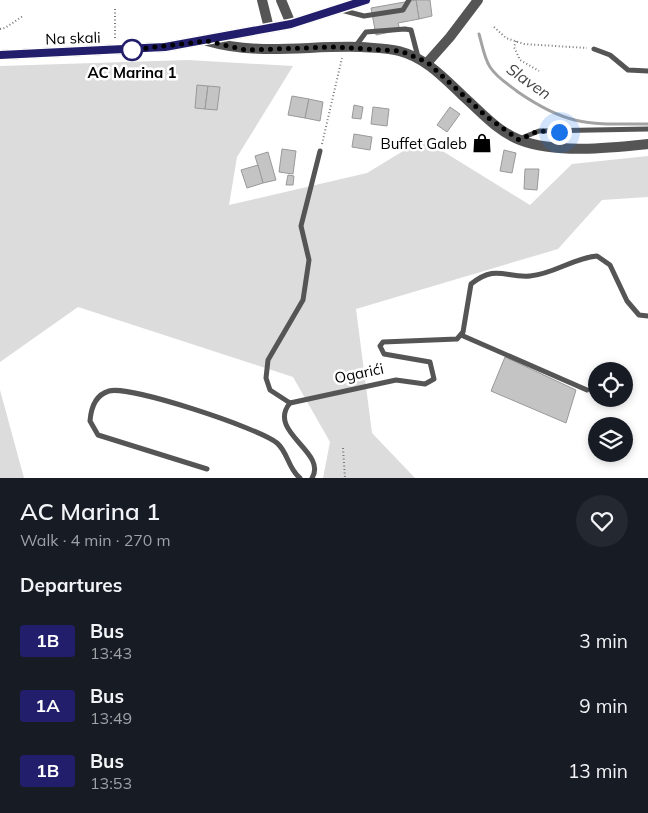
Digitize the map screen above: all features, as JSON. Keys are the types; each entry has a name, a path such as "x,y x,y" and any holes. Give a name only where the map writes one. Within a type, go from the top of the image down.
{"main road":[{"path":"207,41 291,24 339,5 366,0"},
{"name":"Na skali","path":"0,55 139,49 207,41"}],"street":[{"path":"262,0 269,28"},
{"path":"281,0 291,24"},
{"path":"422,60 450,37 478,0"},
{"path":"207,41 246,50 350,47 391,49 422,60 486,116 519,140 533,144 574,148 648,144"}],"lane":[{"path":"339,5 364,16 403,10 409,0"},
{"path":"350,47 366,32 412,30 422,60"},
{"path":"594,49 610,55 628,70 648,71"},
{"path":"519,140 538,131 648,129"},
{"path":"312,478 315,468 311,458 296,440 284,418 286,407 290,403 270,390 266,378 268,360 303,300 309,260 301,226 320,151"},
{"path":"587,390 461,335 471,284 481,276 506,272 529,276 552,271 582,257 597,256 610,265 627,302 639,315 648,316"},
{"name":"Ogarići","path":"290,403 396,380 425,384 434,379 430,362 384,354 380,346 383,342 456,339 461,335"},
{"path":"207,469 98,435 90,421 95,401 106,392 123,390 216,416 277,443 293,472 300,478"}],"path":[{"path":"115,9 115,39"},
{"path":"0,28 5,28 23,16"},
{"path":"494,27 506,38 524,44 594,49"},
{"path":"516,41 514,47 520,60 539,71"},
{"path":"320,151 350,47"},
{"path":"343,448 345,478"}],"shaded area":[{"path":"188,60 293,66 237,157 229,205 367,173 423,139 530,205 572,164 648,156 648,197 602,200 558,249 356,309 372,433 415,478 323,478 330,442 293,377 78,307 0,362 0,66"},
{"path":"0,390 24,478 0,478"}],"building":[{"path":"416,0 430,0 432,16 419,19"},
{"path":"416,0 419,19 398,23 400,30 376,35 371,8"},
{"path":"197,85 208,86 205,109 195,108"},
{"path":"208,86 220,87 217,110 205,109"},
{"path":"292,96 309,99 305,118 288,115"},
{"path":"309,99 323,102 320,121 305,118"},
{"path":"354,105 363,107 361,119 352,118"},
{"path":"373,107 389,109 387,126 371,124"},
{"path":"450,107 460,114 447,132 437,125"},
{"path":"354,134 372,137 370,150 352,147"},
{"path":"282,149 296,151 293,174 279,172"},
{"path":"504,150 516,153 512,173 500,171"},
{"path":"268,152 276,180 263,183 255,156"},
{"path":"258,165 263,183 247,188 241,170"},
{"path":"525,169 539,169 537,190 524,189"},
{"path":"288,175 294,176 293,185 286,185"},
{"path":"505,357 576,390 566,423 491,391"}],"waterway":[{"name":"Slaven","path":"479,34 486,59 499,78 518,92 552,112 566,118 594,123 648,124"}],"bus line":[{"name":"1B","path":"0,55 112,51 165,47 207,41 291,24 340,10 366,0"}],"place":[{"name":"AC Marina 1","path":"132,50"},
{"name":"Buffet Galeb","path":"482,143"}],"route":[{"path":"132,50 130,50 207,41 246,50 321,47 391,49 401,51 427,62 486,116 505,132 519,140 538,131 559,132"}]}
